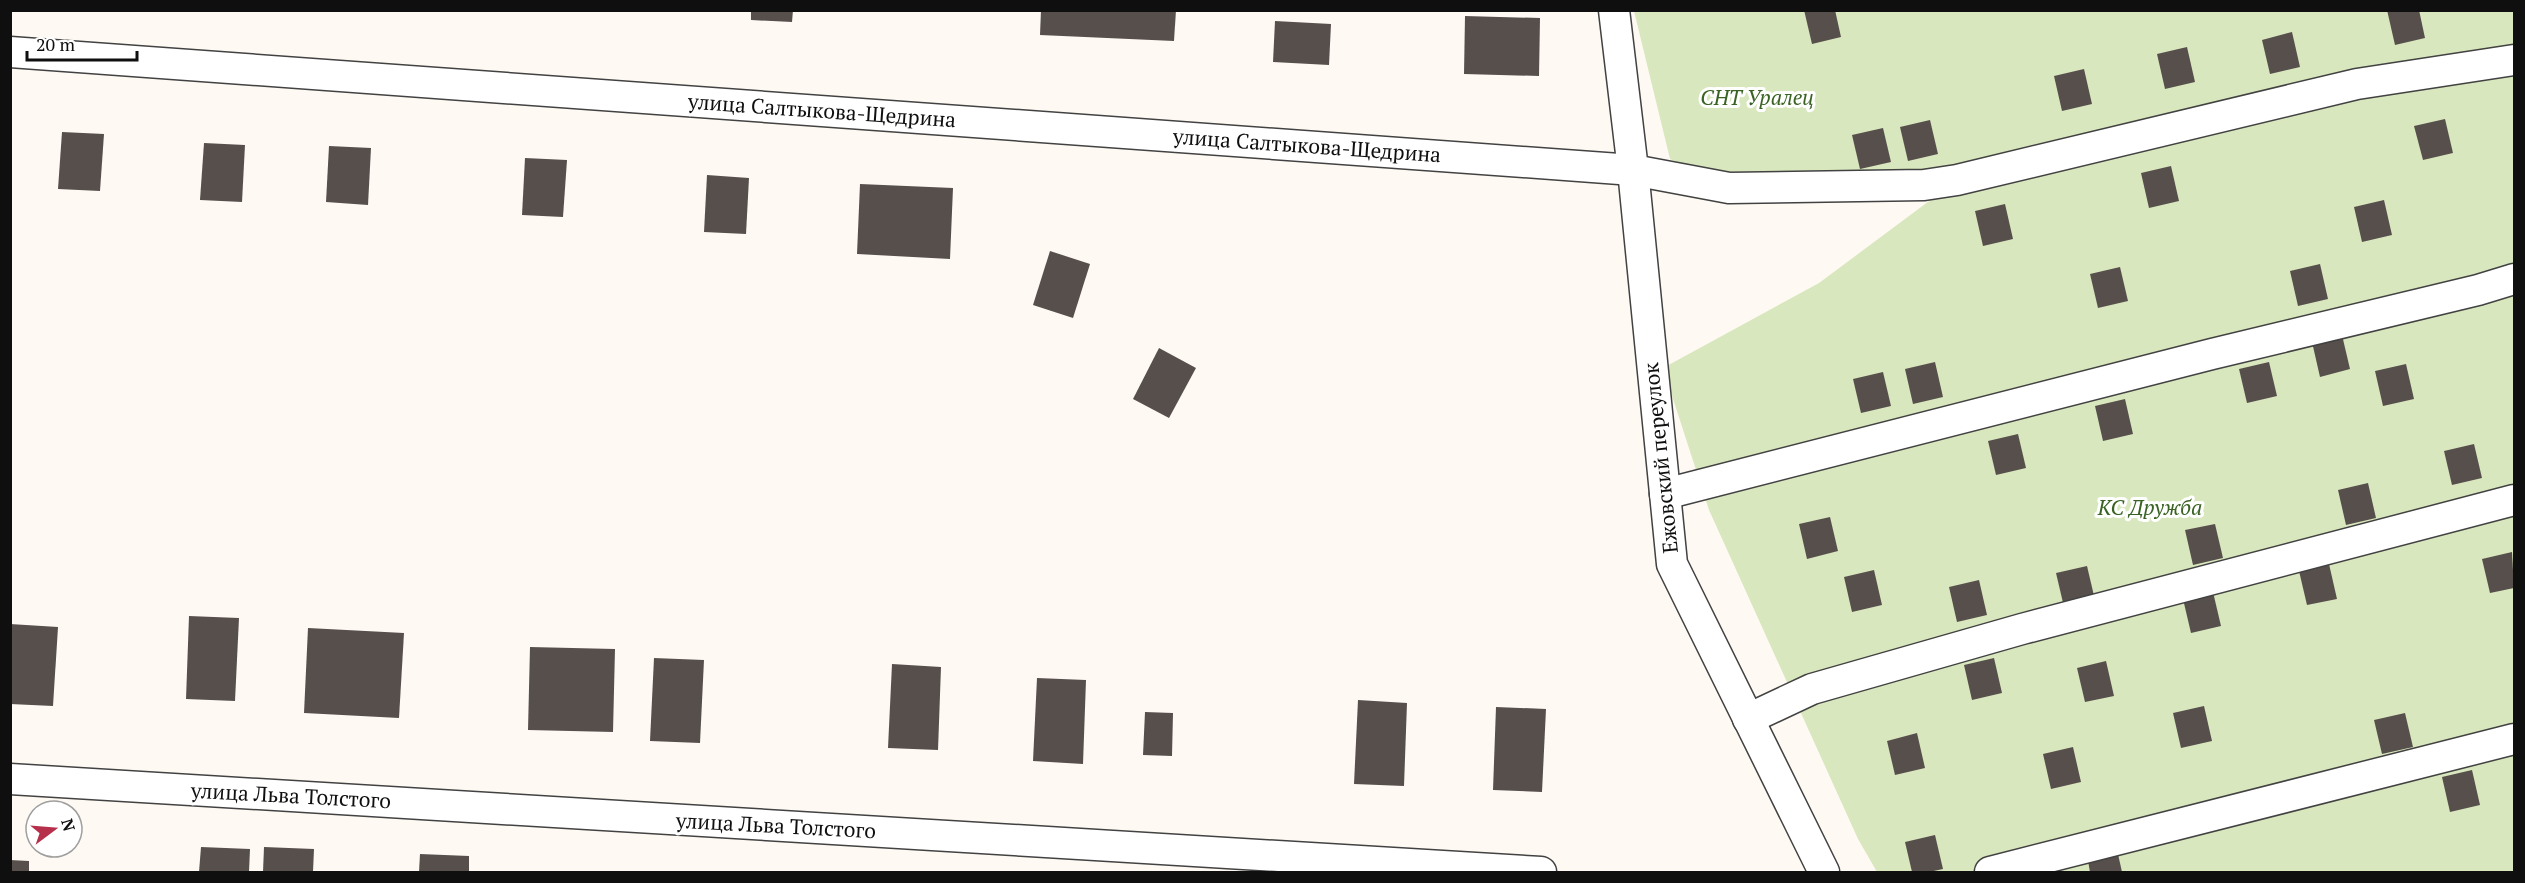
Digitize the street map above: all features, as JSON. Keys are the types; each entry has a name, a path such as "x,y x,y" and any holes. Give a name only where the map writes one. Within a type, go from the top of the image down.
{"street":[{"name":"Ежовский переулок","path":"1614,10 1633,170 1672,564 1824,873"},
{"name":"улица Салтыкова-Щедрина","path":"10,52 1633,170 1729,188 1924,185 1957,180 2357,84 2514,60"},
{"path":"1665,494 2189,360 2478,290 2514,279"},
{"path":"1748,719 1812,689 2022,629 2514,500"},
{"path":"1990,873 2514,739"},
{"name":"улица Льва Толстого","path":"10,779 1541,873"}],"green space":[{"name":"КС Дружба","path":"1634,11 2514,11 2514,872 1877,872 1858,839 1709,510 1663,368 1819,283 1956,181 1729,188 1670,159"}],"building":[{"path":"751,10 793,10 792,22 751,20"},
{"path":"1041,10 1176,10 1174,41 1040,35"},
{"path":"1804,10 1835,10 1841,37 1812,44"},
{"path":"2387,10 2419,10 2425,38 2395,45"},
{"path":"1465,16 1540,18 1539,76 1464,74"},
{"path":"1275,21 1331,24 1329,65 1273,62"},
{"path":"2292,32 2300,67 2270,74 2262,40"},
{"path":"2187,47 2195,82 2165,89 2157,54"},
{"path":"2084,69 2092,104 2062,111 2054,76"},
{"path":"2445,119 2453,153 2423,160 2414,126"},
{"path":"1930,120 1938,154 1908,161 1900,127"},
{"path":"1883,128 1891,162 1860,169 1852,135"},
{"path":"62,132 104,134 100,191 58,189"},
{"path":"204,143 245,145 242,202 200,200"},
{"path":"329,146 371,148 368,205 326,202"},
{"path":"525,158 567,160 563,217 522,215"},
{"path":"2171,166 2179,201 2149,208 2141,173"},
{"path":"707,175 749,178 746,234 704,232"},
{"path":"860,184 953,188 950,259 857,254"},
{"path":"2384,200 2392,235 2362,242 2354,207"},
{"path":"2005,204 2013,239 1983,246 1975,211"},
{"path":"1050,251 1090,264 1073,318 1033,305"},
{"path":"2320,264 2328,299 2298,306 2290,271"},
{"path":"2120,267 2128,301 2098,308 2090,274"},
{"path":"2342,335 2350,369 2320,377 2312,342"},
{"path":"1159,348 1196,368 1169,418 1133,399"},
{"path":"1935,362 1943,397 1913,404 1905,369"},
{"path":"2269,362 2277,396 2247,403 2239,369"},
{"path":"2406,364 2414,399 2383,406 2375,371"},
{"path":"1883,372 1891,406 1861,413 1853,379"},
{"path":"2125,399 2133,434 2103,441 2095,406"},
{"path":"2018,434 2026,468 1996,475 1988,441"},
{"path":"2474,444 2482,478 2452,485 2444,451"},
{"path":"2368,483 2376,518 2346,525 2338,490"},
{"path":"1830,517 1838,551 1807,559 1799,524"},
{"path":"2215,524 2223,558 2193,565 2185,530"},
{"path":"2512,552 2514,588 2490,593 2482,559"},
{"path":"2329,564 2337,599 2307,605 2299,571"},
{"path":"2087,566 2095,600 2064,607 2056,573"},
{"path":"1874,570 1882,605 1852,612 1844,577"},
{"path":"1979,580 1987,615 1957,622 1949,587"},
{"path":"2213,592 2221,626 2191,633 2183,599"},
{"path":"189,616 239,618 235,701 186,699"},
{"path":"10,624 58,627 53,706 10,704"},
{"path":"308,628 404,633 399,718 304,713"},
{"path":"530,647 615,649 613,732 528,730"},
{"path":"654,658 704,660 700,743 650,741"},
{"path":"1994,658 2002,693 1972,700 1964,665"},
{"path":"2106,661 2114,696 2085,702 2077,668"},
{"path":"892,664 941,667 938,750 888,748"},
{"path":"1037,678 1086,680 1083,764 1033,761"},
{"path":"1358,700 1407,703 1404,786 1354,784"},
{"path":"2204,706 2212,741 2181,748 2173,713"},
{"path":"1496,707 1546,709 1542,792 1493,790"},
{"path":"1145,712 1173,713 1172,756 1143,755"},
{"path":"2405,713 2413,747 2382,754 2374,720"},
{"path":"1917,733 1925,768 1895,775 1887,741"},
{"path":"2073,747 2081,782 2051,789 2043,754"},
{"path":"2472,770 2480,805 2450,812 2442,777"},
{"path":"1935,835 1943,869 1912,872 1905,842"},
{"path":"201,847 250,849 249,872 199,872"},
{"path":"264,847 314,849 313,872 263,872"},
{"path":"420,854 469,856 469,872 419,872"},
{"path":"2118,854 2122,872 2090,872 2088,861"},
{"path":"10,860 29,861 29,872 10,872"}],"park label":[{"name":"СНТ Уралец","path":"1757,98"}]}
